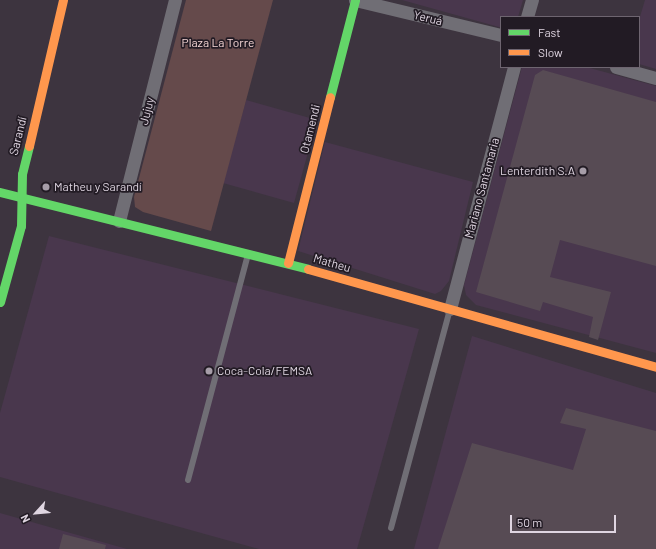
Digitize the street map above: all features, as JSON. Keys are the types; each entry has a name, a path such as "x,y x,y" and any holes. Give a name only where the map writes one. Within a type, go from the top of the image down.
{"street":[{"name":"Sarandí","path":"0,302 21,226 22,174 63,0"},
{"name":"Jujuy","path":"119,221 175,0"},
{"name":"Yeruá","path":"355,0 500,35"},
{"name":"Otamendi","path":"288,263 355,0"},
{"path":"527,16 532,0"},
{"name":"Mariano Santamaria","path":"450,309 514,68"},
{"path":"620,68 656,78"},
{"name":"Matheu","path":"0,192 288,263 656,367"}],"lane":[{"path":"188,480 248,253"},
{"path":"391,528 450,309"}],"shaded area":[{"path":"402,0 523,0 518,16 500,16 499,27"},
{"path":"645,0 656,0 656,69 640,64 640,17"},
{"name":"Lenterdith S.A","path":"522,68 590,68 656,86 656,353 476,305 466,295 464,285"},
{"path":"246,100 317,120 294,203 223,183"},
{"path":"325,142 473,182 449,281 441,291 435,294 298,251"},
{"name":"Coca-Cola/FEMSA","path":"49,236 419,329 357,549 259,549 0,477 0,413"},
{"path":"472,336 656,393 656,549 414,549"},
{"path":"0,513 127,549 0,549"}],"green space":[{"name":"Plaza La Torre","path":"186,0 273,0 211,231 143,212 135,207 134,197"}],"building":[{"name":"Lenterdith S.A","path":"543,70 656,102 656,266 560,240 550,277 611,292 598,340 589,337 593,317 543,302 540,311 476,292 535,75"},
{"path":"566,408 656,431 656,549 438,549 472,443 573,470 586,429 560,423"},
{"path":"63,534 106,545 105,549 59,549"}],"traffic: fast":[{"path":"330,97 355,0"},
{"path":"0,302 21,226 22,174 29,146"},
{"path":"0,192 308,269"}],"traffic: slow":[{"path":"29,146 63,0"},
{"path":"288,263 330,97"},
{"path":"308,269 656,367"}],"place":[{"name":"Lenterdith S.A","path":"583,171"},
{"name":"Matheu y Sarandí","path":"46,187"},
{"name":"Coca-Cola/FEMSA","path":"209,371"}]}
